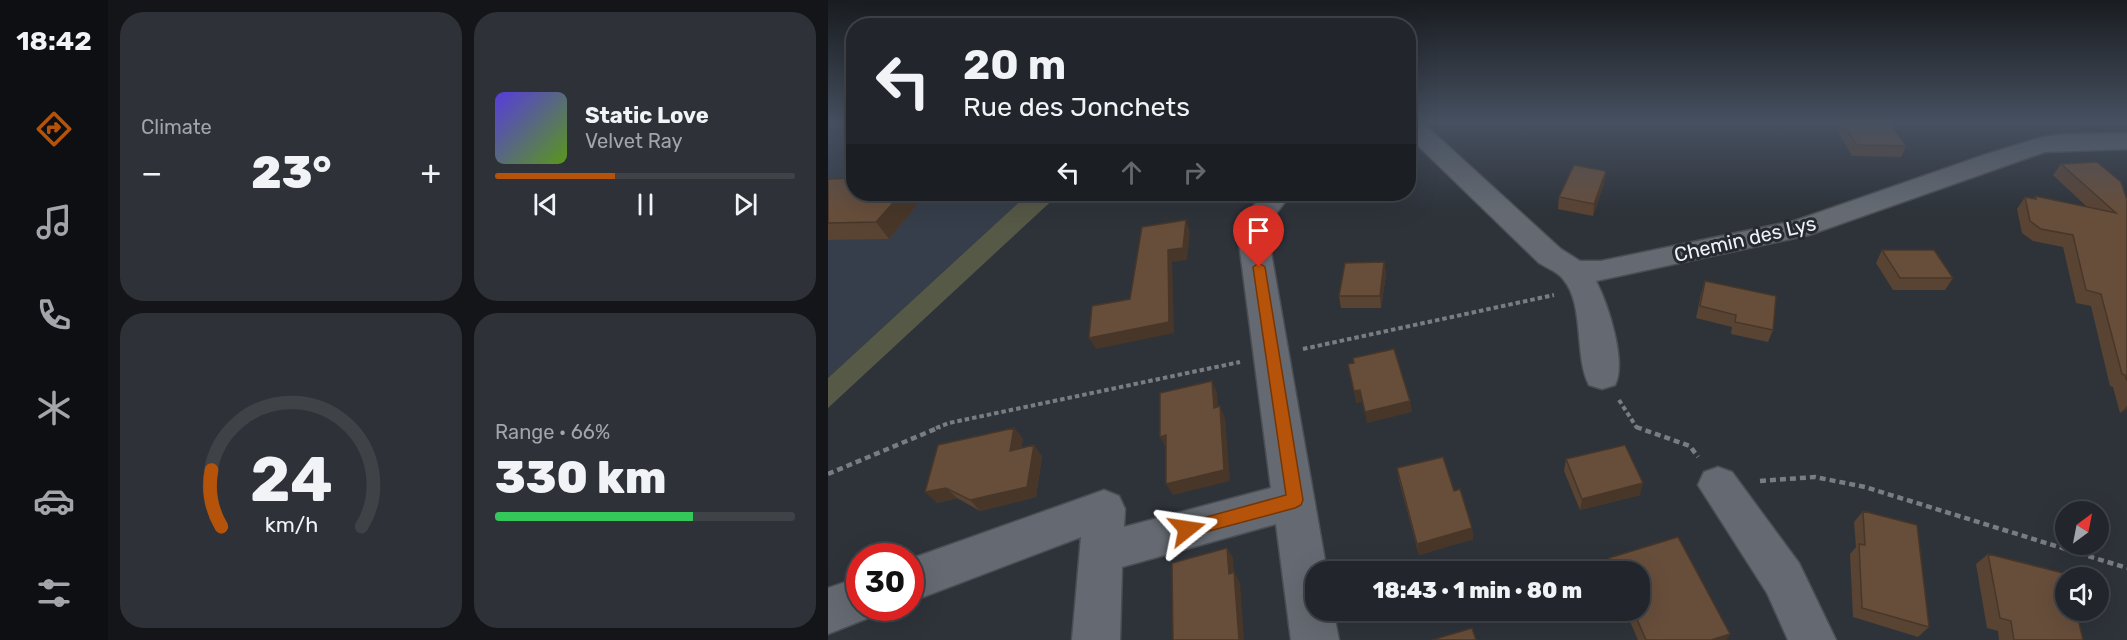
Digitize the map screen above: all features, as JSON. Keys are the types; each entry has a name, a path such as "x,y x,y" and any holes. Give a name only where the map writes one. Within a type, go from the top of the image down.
{"street":[{"path":"1440,152 1550,256 1580,279 1595,324 1602,375"},
{"name":"Chemin des Lys","path":"1580,279 1601,271 1799,229 2020,152"},
{"path":"1271,201 1261,214 1253,235 1315,640"},
{"path":"1718,485 1783,578 1812,640"},
{"path":"1101,553 1295,500"},
{"path":"924,575 1104,509 1096,640"},
{"path":"828,611 846,604"}],"path":[{"path":"828,474 949,423 1272,356 1580,279"},
{"path":"1602,375 1637,429 1690,446 1718,485 1815,477 1865,487 2127,568"}],"shaded area":[{"path":"828,152 846,152 846,201 1020,201 828,378"}],"green space":[{"path":"1020,201 1051,201 828,408 828,378"}],"building":[{"path":"2097,162 2121,182 2127,199 2127,381 2125,375 2122,374 2101,294 2086,290 2073,235 2041,229 2030,221 2025,197 2036,199 2035,196 2116,213 2061,164"},
{"path":"1574,165 1606,171 1594,204 1559,197"},
{"path":"846,178 846,201 895,201 876,222 828,223 828,179"},
{"path":"1186,220 1183,248 1168,250 1169,322 1089,338 1092,306 1130,299 1142,227"},
{"path":"1882,250 1934,250 1953,278 1900,278"},
{"path":"1384,262 1380,296 1339,296 1345,263"},
{"path":"1705,281 1776,296 1773,330 1735,322 1736,315 1700,306"},
{"path":"1394,349 1410,401 1365,412 1360,390 1354,391 1348,364 1354,363 1353,358"},
{"path":"1212,381 1214,408 1220,406 1224,470 1166,484 1166,435 1160,437 1160,393"},
{"path":"1014,428 1010,451 1034,445 1027,487 970,500 946,488 925,492 938,445"},
{"path":"1625,445 1643,483 1582,499 1566,459"},
{"path":"1443,457 1454,491 1460,489 1472,528 1417,544 1397,468"},
{"path":"1863,511 1917,525 1929,627 1862,608 1859,544 1865,545"},
{"path":"1678,537 1730,634 1711,640 1646,640 1638,621 1650,621 1650,561 1610,561 1609,558"},
{"path":"1227,548 1229,574 1234,572 1239,640 1173,640 1172,563"},
{"path":"1988,554 2055,571 2055,621 2079,621 2083,640 2014,640 2011,621 2000,618"},
{"path":"1472,628 1476,640 1432,640"}],"route":[{"path":"1187,529 1295,500 1259,267"}]}
